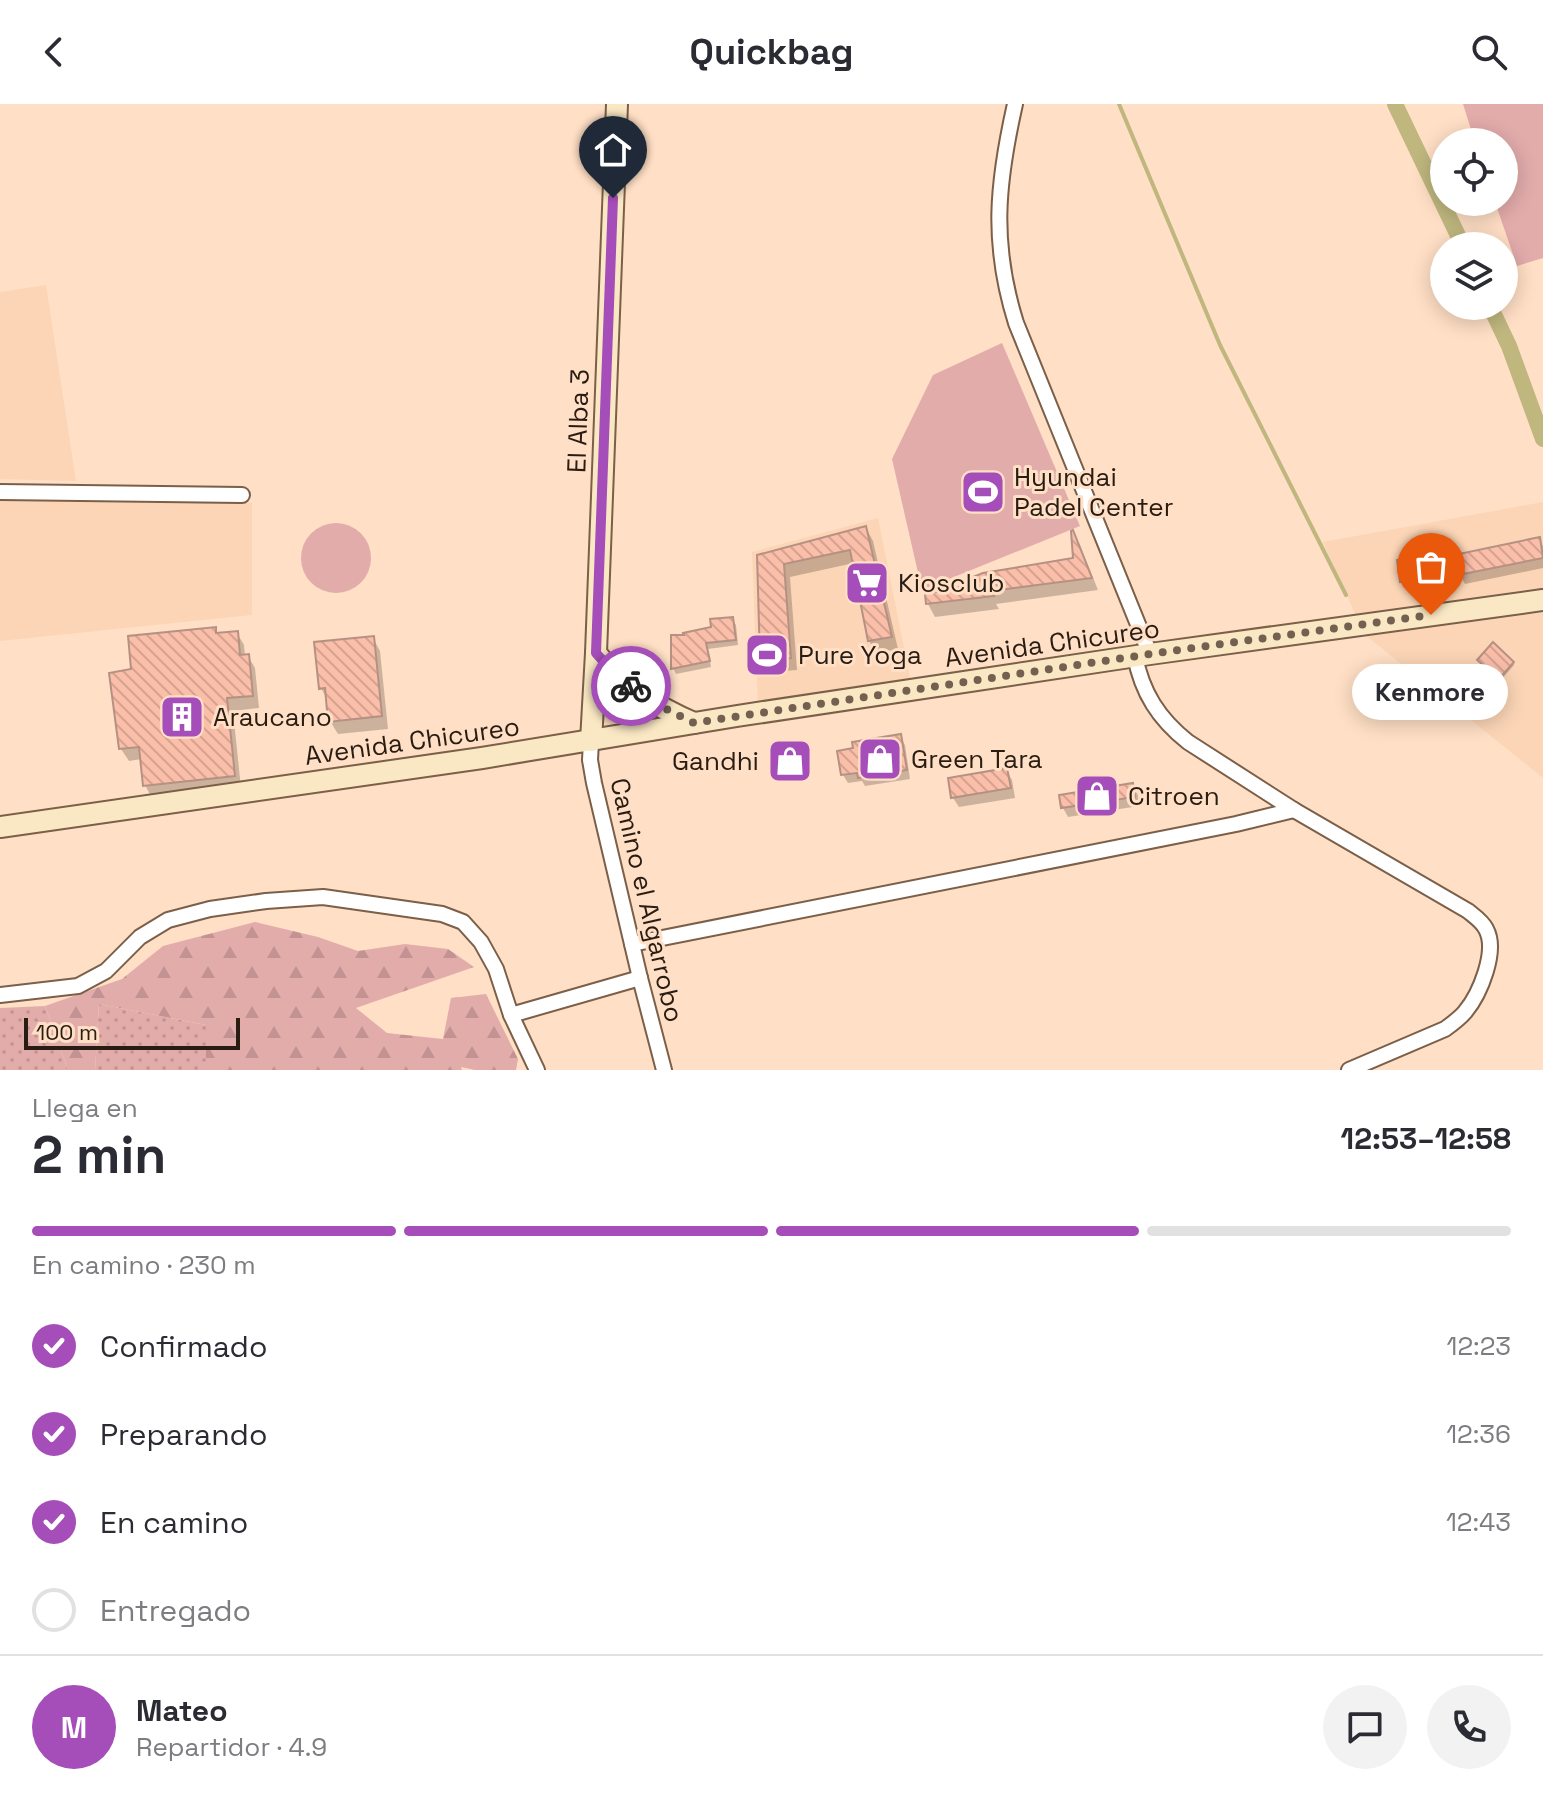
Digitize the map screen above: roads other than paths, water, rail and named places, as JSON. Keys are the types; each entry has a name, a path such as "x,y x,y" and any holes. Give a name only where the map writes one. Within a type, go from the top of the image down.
{"main road":[{"name":"El Alba 3","path":"591,741 617,104"},
{"name":"Avenida Chicureo","path":"0,827 591,741 1143,655 1543,600"},
{"path":"596,653 620,678 668,710 694,723"},
{"path":"594,687 620,678"}],"street":[{"path":"1015,104 998,205 1006,287 1021,335 1143,655 1142,683 1147,696 1163,720 1188,742 1294,810 1468,911 1483,924 1490,938 1483,978 1473,1001 1456,1021 1445,1029 1349,1070"},
{"path":"0,492 242,495"},
{"name":"Camino el Algarrobo","path":"591,741 594,783 664,1070"},
{"path":"632,944 1294,810"},
{"path":"0,995 78,986 106,971 140,937 168,920 210,909 323,897 442,914 463,922 481,942 496,969 511,1015 537,1070"},
{"path":"511,1015 640,978"}],"waterway":[{"path":"1119,104 1220,345 1346,595"},
{"path":"1395,104 1456,232"},
{"path":"1497,320 1543,439"}],"place":[{"name":"Hyundai Padel Center","path":"983,492"},
{"name":"Kiosclub","path":"867,583"},
{"name":"Kenmore","path":"1431,615"},
{"name":"Pure Yoga","path":"767,655"},
{"name":"Araucano","path":"182,717"},
{"name":"Green Tara","path":"880,759"},
{"name":"Gandhi","path":"790,761"},
{"name":"Citroen","path":"1097,796"}]}
